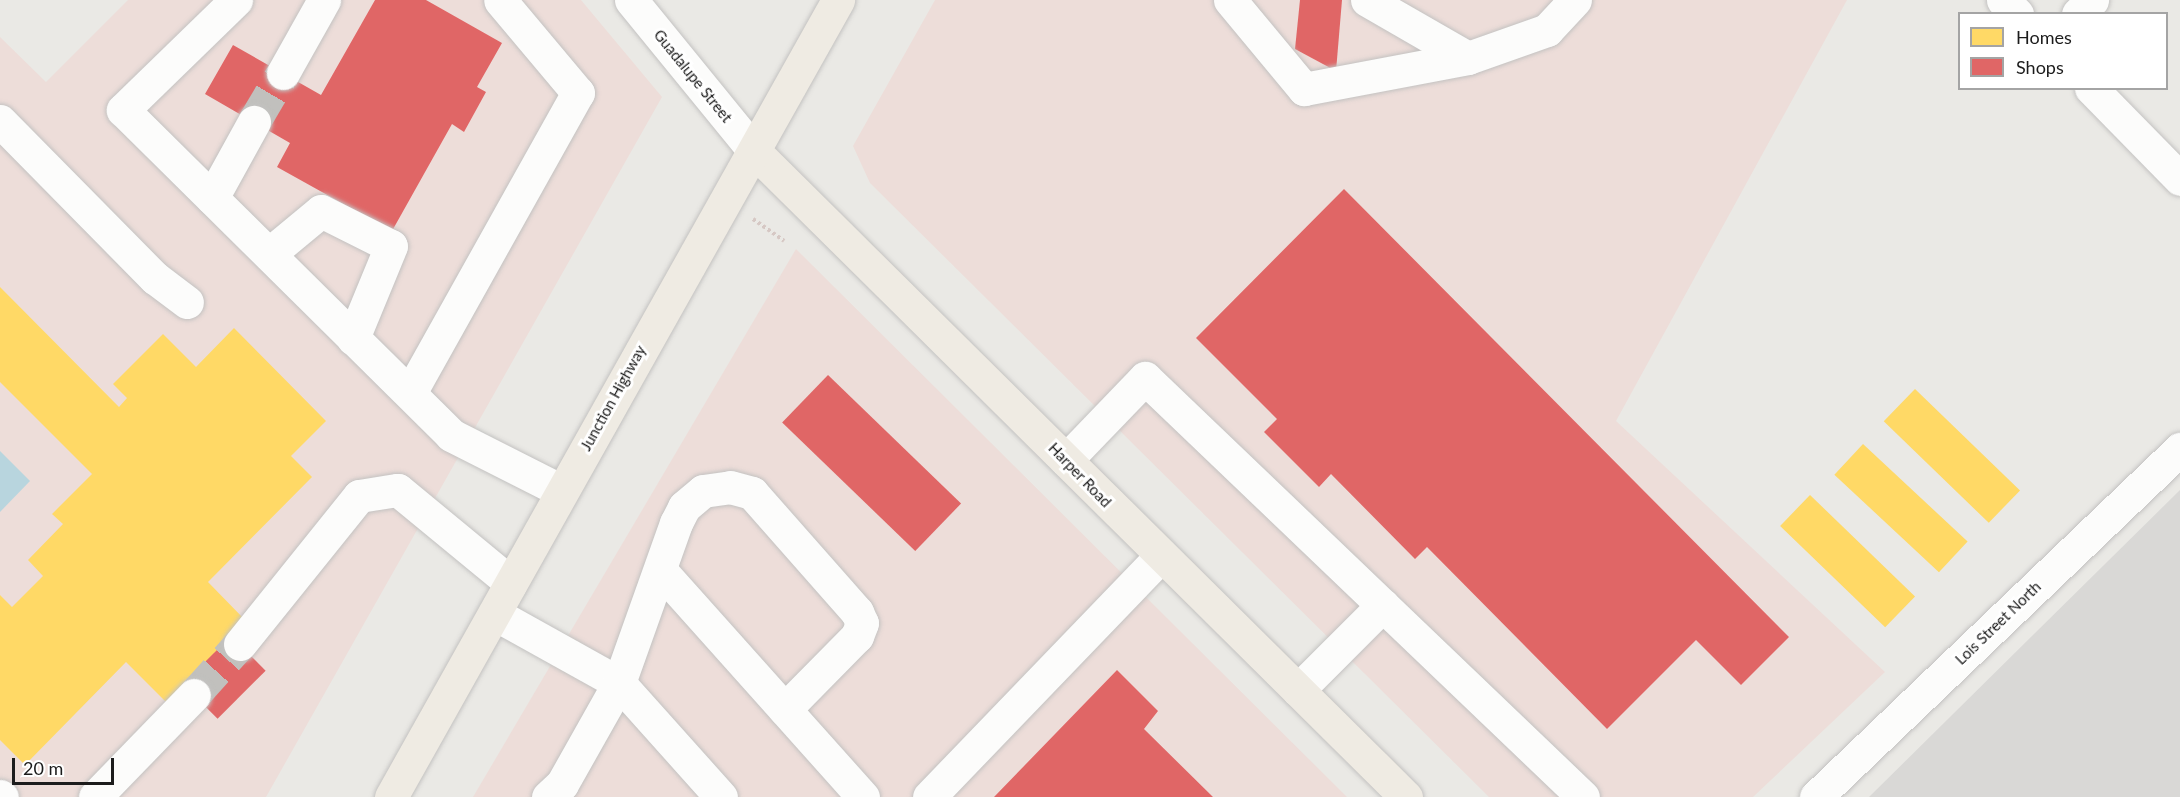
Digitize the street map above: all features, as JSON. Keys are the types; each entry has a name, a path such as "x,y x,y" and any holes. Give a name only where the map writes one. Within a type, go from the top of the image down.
{"main road":[{"name":"Junction Highway","path":"391,797 838,0"},
{"name":"Harper Road","path":"754,151 1066,460 1160,557 1298,690 1396,794"}],"street":[{"path":"236,0 123,110 451,435 562,491"},
{"path":"282,73 324,0"},
{"path":"410,393 578,93 501,0"},
{"name":"Guadalupe Street","path":"631,0 754,151"},
{"path":"1230,0 1304,89 1468,58 1547,30 1575,0"},
{"path":"1367,0 1468,58"},
{"path":"2003,0 2014,12"},
{"path":"2080,12 2092,0"},
{"path":"2093,90 2180,179"},
{"path":"0,121 155,278 187,302"},
{"path":"212,198 254,122"},
{"path":"269,254 321,211 390,246 353,338"},
{"path":"1066,460 1145,378 1583,797"},
{"name":"Lois Street North","path":"1816,797 2180,449"},
{"path":"548,797 561,784 620,683 684,507 703,491 730,487 752,493 857,612 862,623 857,636 785,710"},
{"path":"240,644 359,496 398,490 512,583"},
{"path":"929,797 1160,557"},
{"path":"661,572 863,797"},
{"path":"1298,690 1383,605"},
{"path":"495,614 620,683 721,797"},
{"path":"94,797 194,695"}],"shaded area":[{"path":"128,0 581,0 662,97 266,797 0,797 0,37 46,82"},
{"path":"935,0 1847,0 1616,421 1885,672 1753,797 1489,797 870,183 853,146"},
{"path":"796,249 1347,797 473,797"},
{"path":"2180,490 2180,797 1869,797"}],"water":[{"path":"0,451 30,481 0,512"}],"building: Homes":[{"path":"0,287 119,407 127,398 113,384 163,334 196,367 234,328 326,421 291,456 312,477 208,582 246,621 166,702 126,662 25,765 0,740 0,595 12,607 43,576 28,560 63,524 52,514 92,474 0,382"},
{"path":"1915,389 2020,490 1989,523 1884,421"},
{"path":"1863,444 1968,542 1939,572 1834,475"},
{"path":"1810,495 1915,596 1885,627 1780,526"}],"building: Shops":[{"path":"375,0 426,0 502,43 477,87 486,92 464,132 452,124 392,231 277,167 290,143 205,94 233,45 321,95"},
{"path":"1300,0 1342,0 1336,71 1295,49"},
{"path":"1344,189 1789,637 1741,685 1696,640 1607,729 1427,547 1415,559 1331,474 1319,487 1264,432 1277,419 1196,338"},
{"path":"828,375 961,504 915,551 782,422"},
{"path":"231,636 266,671 218,719 183,684"},
{"path":"1117,670 1158,711 1144,729 1213,797 994,797"}],"tunnel":[{"path":"254,122 283,73"},
{"path":"194,695 240,644"}]}
